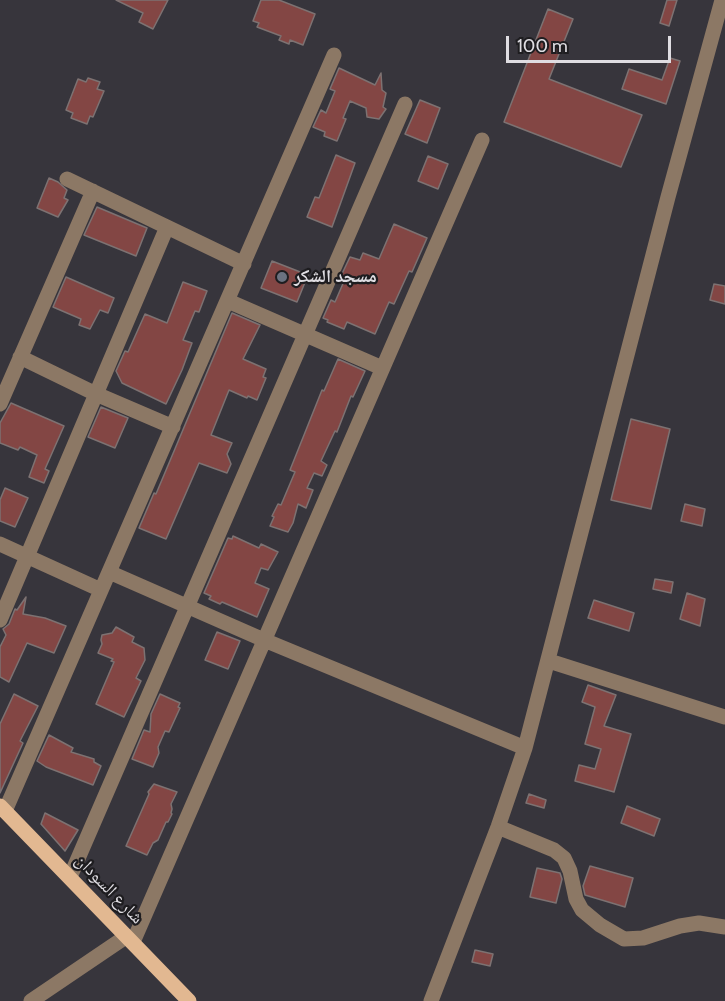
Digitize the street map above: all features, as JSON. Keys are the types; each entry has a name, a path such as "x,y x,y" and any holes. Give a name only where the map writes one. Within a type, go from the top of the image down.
{"main road":[{"name":"شارع السودان","path":"3,808 189,1001"}],"street":[{"path":"431,1001 498,827 525,748 668,197 719,35 722,0"},
{"path":"3,808 173,427 334,55"},
{"path":"70,877 405,104"},
{"path":"31,1001 130,939 264,640 482,140"},
{"path":"67,179 244,264"},
{"path":"0,404 93,191"},
{"path":"0,620 166,227"},
{"path":"228,301 382,368"},
{"path":"21,357 96,394 173,427"},
{"path":"0,544 101,590"},
{"path":"109,572 264,640 525,748"},
{"path":"549,661 725,717"},
{"path":"498,827 554,850 564,858 570,871 576,899 582,910 600,925 624,939 643,938 680,926 699,923 725,927"}],"building":[{"path":"116,0 168,0 153,29 139,22 143,13"},
{"path":"261,0 279,0 315,14 303,45 290,40 289,44 279,40 281,36 257,27 259,23 253,21"},
{"path":"667,0 677,0 669,26 660,23"},
{"path":"548,9 573,19 549,79 642,115 621,167 504,122"},
{"path":"670,58 680,61 666,104 622,89 629,69 662,80"},
{"path":"339,68 375,85 381,73 382,90 386,93 383,107 386,109 379,119 367,117 366,108 350,101 337,141 324,136 325,132 313,127 321,110 326,113 335,91 330,89"},
{"path":"88,78 100,82 97,89 104,91 93,117 90,116 87,124 71,118 73,113 66,110 78,79 86,82"},
{"path":"420,100 440,108 427,143 405,134"},
{"path":"336,155 355,163 332,227 307,217 315,197 319,198"},
{"path":"428,156 448,164 438,189 418,181"},
{"path":"49,178 67,190 64,198 68,200 58,217 37,208"},
{"path":"97,207 147,228 136,256 84,235"},
{"path":"394,224 427,238 412,272 409,271 394,304 389,302 375,334 347,322 344,329 327,322 328,320 323,318 331,300 335,302 345,279 340,278 350,257 360,260 363,253 379,259"},
{"path":"272,261 308,275 297,302 261,288"},
{"path":"66,277 114,298 108,313 100,310 90,329 79,325 81,319 53,307"},
{"path":"183,282 207,291 199,312 195,311 183,340 192,343 166,404 122,383 116,371 125,351 128,352 145,314 167,323"},
{"path":"714,284 725,286 725,304 710,300"},
{"path":"232,313 260,325 243,359 266,369 263,377 266,378 257,400 229,390 211,435 232,443 227,454 231,464 227,473 199,463 166,539 139,528 154,493 156,494"},
{"path":"338,359 365,371 321,461 327,465 322,476 314,473 307,488 313,490 306,508 298,504 288,532 270,526 274,517 272,516 278,504 281,505 295,472 290,470 322,390 324,391"},
{"path":"11,403 64,426 45,469 49,471 44,483 29,477 37,455 20,447 18,450 0,443 0,423"},
{"path":"101,407 128,418 115,448 88,437"},
{"path":"631,419 670,429 651,509 611,500"},
{"path":"5,488 28,498 15,527 0,521 0,500"},
{"path":"685,504 705,509 702,526 681,521"},
{"path":"233,536 259,548 261,544 278,552 268,570 261,568 255,583 269,589 257,617 222,602 220,604 209,599 211,596 204,593 228,538 232,539"},
{"path":"655,579 673,582 671,593 653,589"},
{"path":"687,593 705,599 700,626 680,619"},
{"path":"26,597 23,614 45,618 66,626 54,653 27,643 9,682 0,677 0,647 6,635 3,629 9,624 15,609 17,610"},
{"path":"594,600 634,613 629,631 588,618"},
{"path":"116,627 134,637 132,642 144,648 145,660 136,678 141,681 124,717 96,704 114,662 111,661 113,659 98,653 102,644 102,635 112,633"},
{"path":"217,632 240,641 228,669 205,660"},
{"path":"588,685 616,695 604,726 631,734 614,792 575,781 579,765 595,769 601,749 585,744 595,707 582,702"},
{"path":"14,694 38,706 20,741 23,743 0,793 0,724"},
{"path":"160,694 180,703 178,707 180,708 169,732 165,731 153,767 132,759 144,730 150,732 151,714"},
{"path":"49,735 73,748 71,752 94,759 94,762 101,766 93,785 46,767 37,761"},
{"path":"154,784 177,792 171,804 172,814 147,855 126,846 148,792"},
{"path":"529,794 546,800 544,808 526,803"},
{"path":"627,806 660,819 654,836 621,823"},
{"path":"45,813 78,830 65,851 41,824"},
{"path":"590,866 633,878 625,907 585,895 583,886"},
{"path":"537,868 560,873 562,879 556,903 530,897"},
{"path":"475,950 493,954 490,966 472,962"}],"place":[{"name":"مسجد الشكر","path":"282,277"}]}
